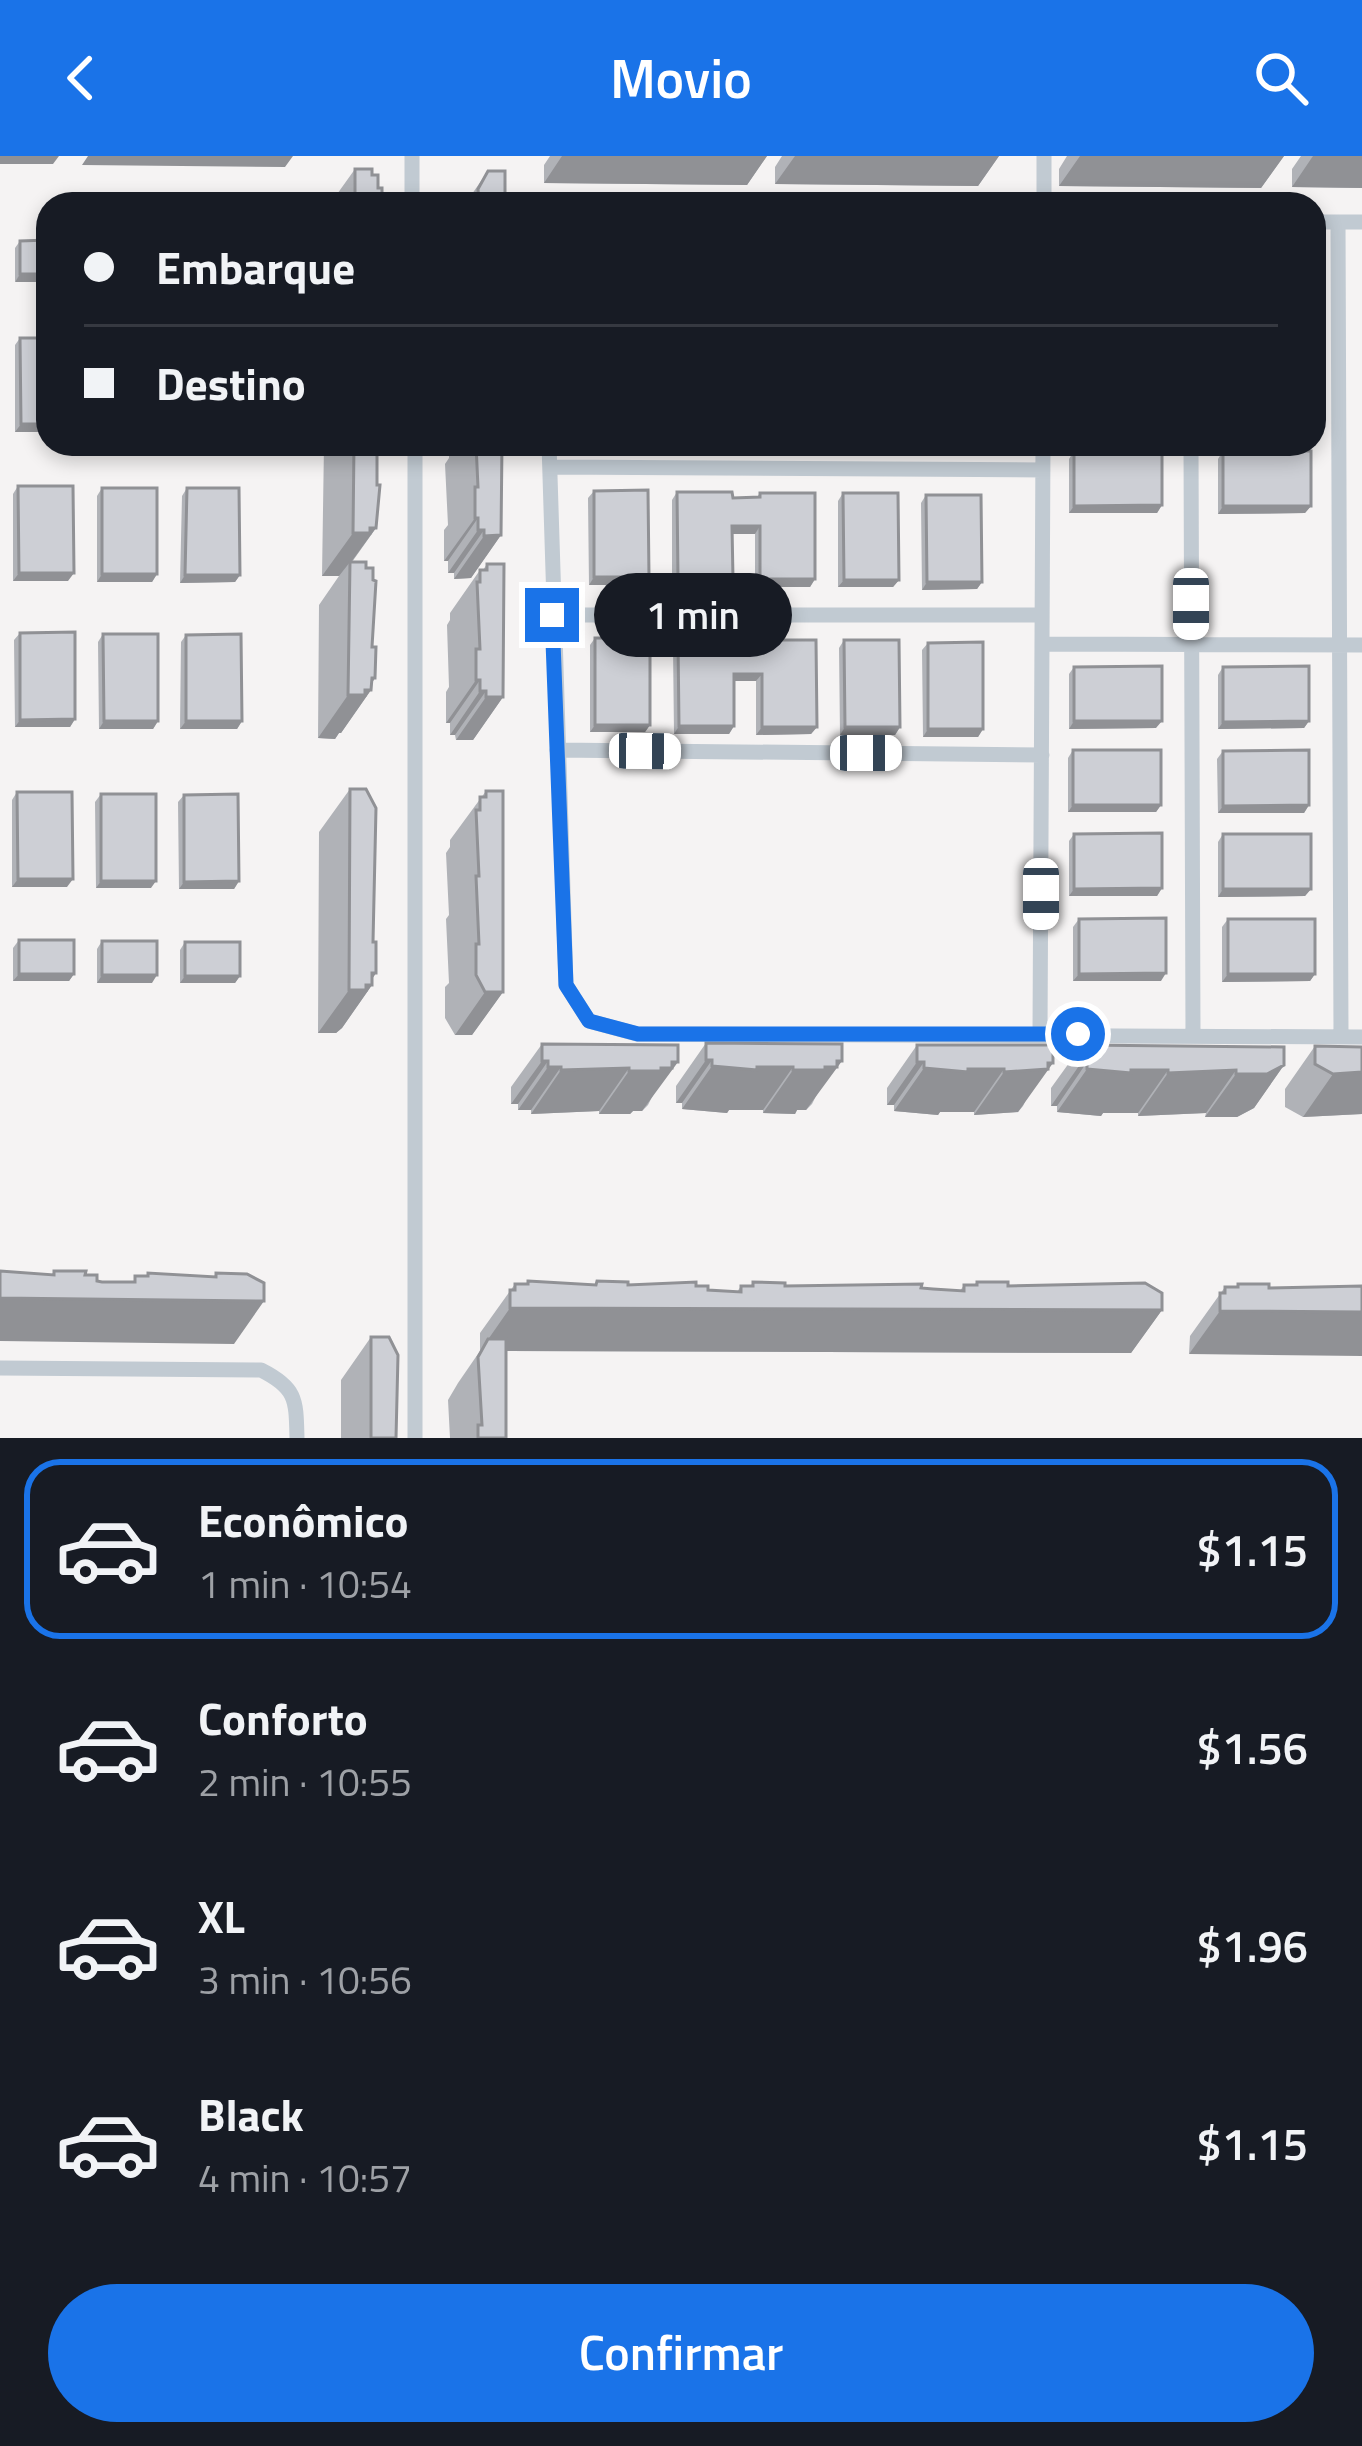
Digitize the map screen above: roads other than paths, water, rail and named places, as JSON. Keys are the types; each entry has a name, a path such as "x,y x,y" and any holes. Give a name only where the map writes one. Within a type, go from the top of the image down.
{"street":[{"path":"412,156 412,192"},
{"path":"1044,156 1044,192"},
{"path":"1326,222 1362,222"},
{"path":"1338,222 1341,1036"},
{"path":"415,456 415,1438"},
{"path":"550,456 566,985 589,1021 638,1034 1362,1037"},
{"path":"1040,1034 1043,456"},
{"path":"1191,456 1193,1035"},
{"path":"550,467 1043,470"},
{"path":"552,615 1042,616"},
{"path":"1042,644 1362,645"},
{"path":"557,750 1042,755"},
{"path":"0,1368 261,1370 286,1382 297,1404 298,1438"}]}
